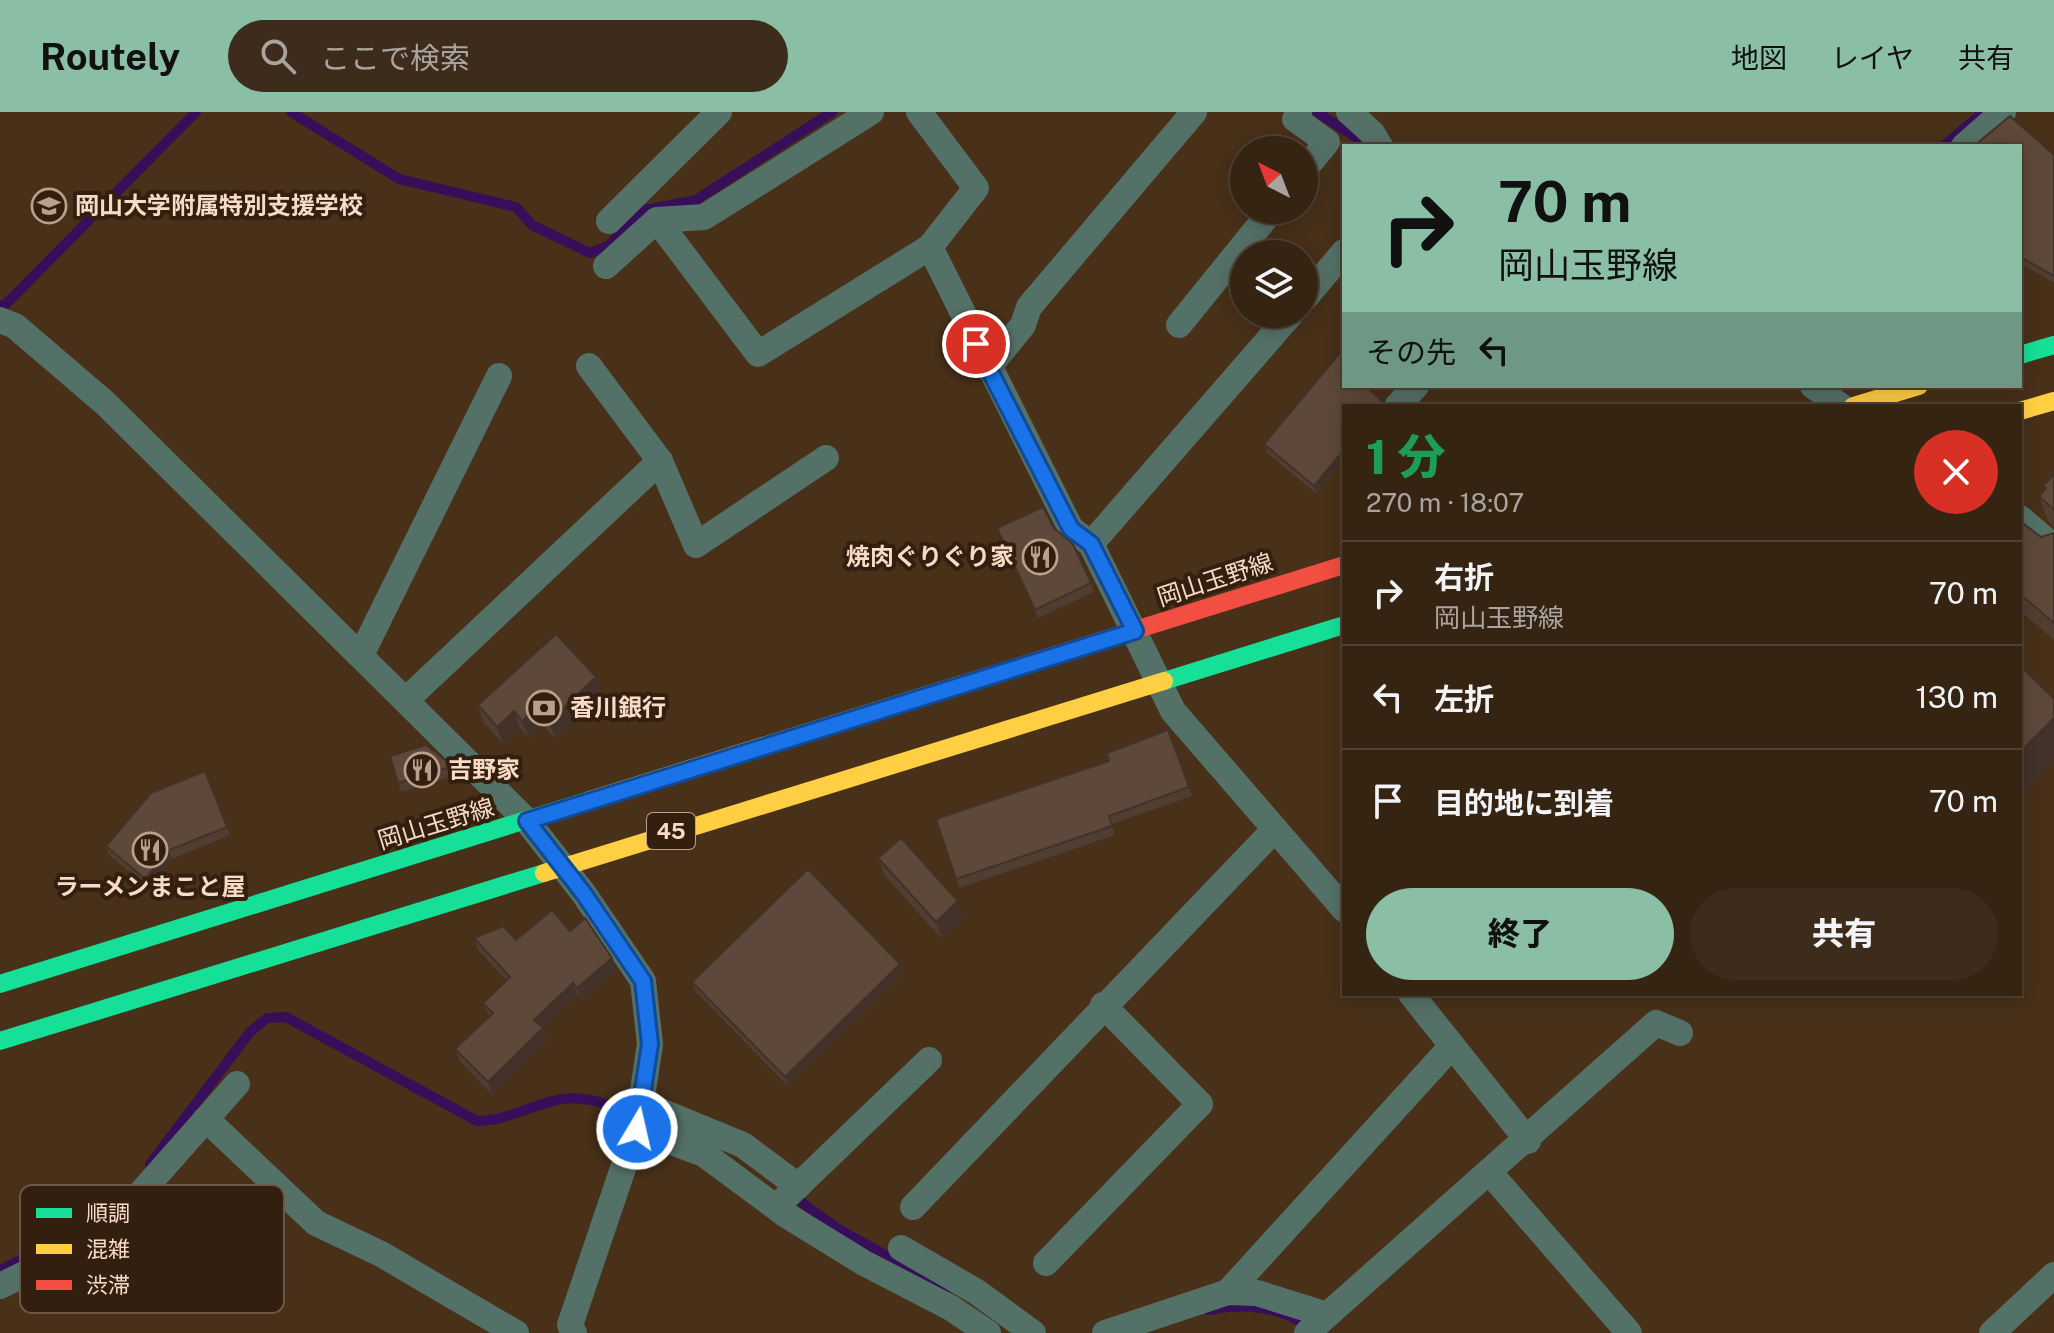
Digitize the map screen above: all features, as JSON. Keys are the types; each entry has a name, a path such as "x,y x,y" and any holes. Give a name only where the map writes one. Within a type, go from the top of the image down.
{"main road":[{"path":"2022,354 2054,345"},
{"path":"1860,404 1912,388"},
{"path":"2022,410 2054,401"},
{"name":"岡山玉野線","path":"0,984 1342,566"},
{"name":"45","path":"0,1041 1342,626"}],"street":[{"path":"609,221 719,112"},
{"path":"606,266 657,220 704,217 871,112"},
{"path":"657,220 758,354 930,247 976,188 919,112"},
{"path":"988,368 1023,325 1029,307 1194,112"},
{"path":"1299,112 1295,119 1327,142 1318,153"},
{"path":"1349,112 1372,133 1379,144"},
{"path":"1966,144 2003,112"},
{"path":"1179,325 1261,224"},
{"path":"930,247 1071,529 1091,544 1173,711 1342,907"},
{"path":"1318,283 1342,254"},
{"path":"0,320 15,326 105,403 527,821 562,865 643,981 650,1044 639,1117 570,1325 574,1333"},
{"path":"1091,544 1279,328"},
{"path":"589,366 660,461 696,545 826,458"},
{"path":"361,655 499,376"},
{"path":"1400,404 1414,388"},
{"path":"1816,388 1838,404"},
{"path":"406,700 660,461"},
{"path":"2022,520 2054,547"},
{"path":"913,1207 1103,1005 1275,829"},
{"path":"1413,996 1528,1141"},
{"path":"1046,1263 1200,1104 1103,1005"},
{"path":"1307,1333 1528,1141 1656,1023 1680,1033"},
{"path":"1228,1292 1451,1047"},
{"path":"788,1196 929,1060"},
{"path":"148,1185 237,1084"},
{"path":"639,1117 788,1196 864,1263 948,1291 1033,1333"},
{"path":"206,1119 276,1185"},
{"path":"1490,1173 1629,1333"},
{"path":"284,1193 316,1223 381,1254 516,1333"},
{"path":"901,1248 988,1333"},
{"path":"1992,1333 2054,1275"},
{"path":"0,1286 20,1276"},
{"path":"1105,1333 1178,1306 1228,1292 1257,1293 1327,1315"}],"building":[{"path":"2010,116 2054,155 2054,276 2022,258 2022,144 1976,144"},
{"path":"1342,350 1342,388 1367,388 1382,404 1342,404 1342,452 1314,486 1264,444"},
{"path":"2054,474 2054,510 2039,496"},
{"path":"1043,507 1054,528 1073,544 1091,583 1035,610 997,528"},
{"path":"2022,523 2041,537 2054,533 2054,623 2022,596"},
{"path":"556,634 596,677 549,721 536,708 522,721 514,711 497,727 478,705"},
{"path":"2022,667 2054,699 2054,718 2022,750"},
{"path":"1168,730 1189,787 1109,816 1112,826 956,879 936,819 1109,761 1107,753"},
{"name":"吉野家","path":"426,745 453,766 398,783 390,756"},
{"path":"205,771 227,827 169,850 145,879 106,846 151,793"},
{"path":"901,838 958,901 936,922 878,858"},
{"path":"808,869 900,964 785,1077 692,982"},
{"path":"552,910 570,931 585,918 612,958 577,988 573,983 534,1020 543,1028 488,1082 455,1049 493,1013 483,1003 510,977 474,938 503,926 516,940"}],"waterway":[{"path":"0,305 4,306 196,112"},
{"path":"291,112 399,179 516,207 532,225 590,253 608,246 645,210 696,200 832,112"},
{"path":"1317,112 1357,138"},
{"path":"1946,144 1983,112"},
{"path":"150,1164 250,1032 267,1018 286,1017 477,1121 498,1119 567,1098 598,1102 638,1116"},
{"path":"789,1193 837,1228 946,1289"},
{"path":"0,1270 20,1260"},
{"path":"1209,1310 1255,1307 1299,1321"}],"traffic: fast":[{"path":"2022,354 2054,345"},
{"path":"1164,681 1342,626"},
{"path":"0,984 590,800"},
{"path":"0,1041 544,873"}],"traffic: slow":[{"path":"1860,404 1912,388"},
{"path":"2022,410 2054,401"},
{"path":"544,873 1164,681"},
{"path":"590,800 962,684"}],"traffic: jam":[{"path":"962,684 1342,566"}],"place":[{"name":"岡山大学附属特別支援学校","path":"49,206"},
{"name":"焼肉ぐりぐり家","path":"1040,557"},
{"name":"香川銀行","path":"544,708"},
{"name":"吉野家","path":"422,770"},
{"name":"ラーメンまこと屋","path":"150,850"}],"route":[{"path":"637,1129 650,1044 643,981 584,894 527,821 1135,631 1091,544 1071,529 976,344"}]}
